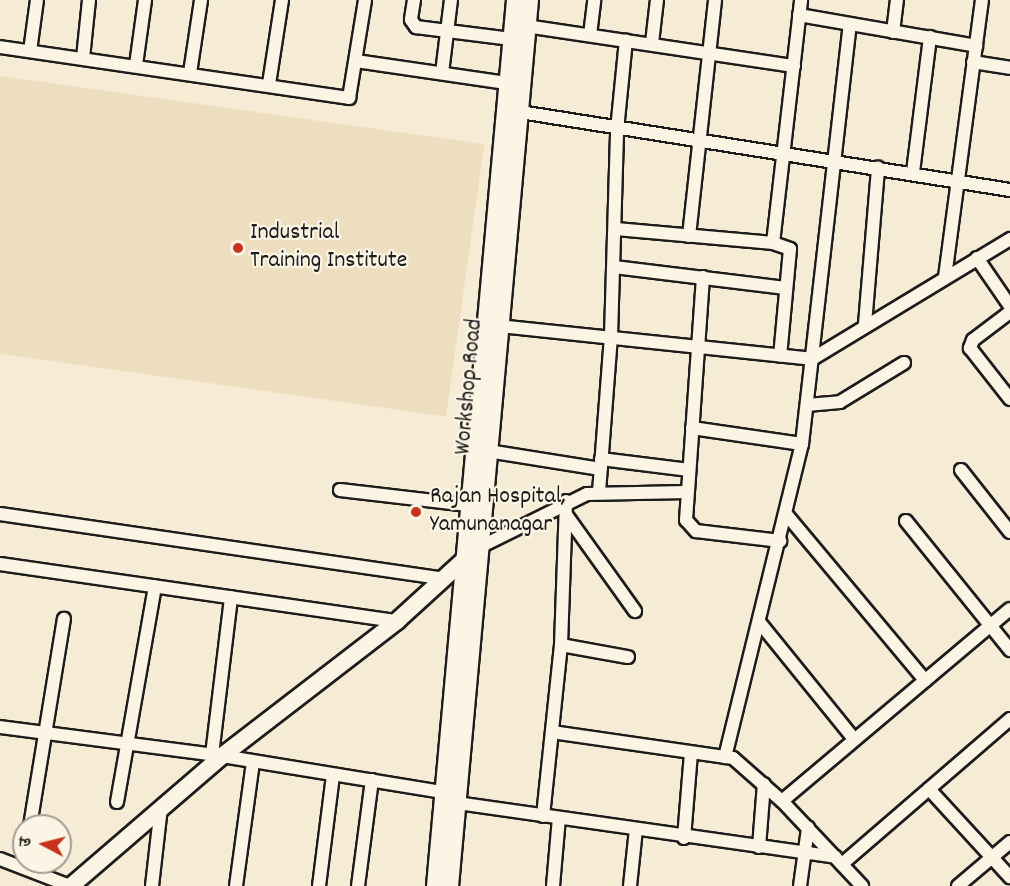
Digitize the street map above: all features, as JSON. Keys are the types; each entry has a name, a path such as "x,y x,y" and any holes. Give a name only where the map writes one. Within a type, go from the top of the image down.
{"main road":[{"name":"Workshop Road","path":"435,886 468,505 512,110 506,83 526,0"},
{"name":"Workshop Road","path":"450,886 499,326 517,30"},
{"path":"71,886 217,756 397,621 480,547"}],"street":[{"path":"30,51 37,0"},
{"path":"83,58 89,0"},
{"path":"136,65 145,0"},
{"path":"190,73 201,0"},
{"path":"269,84 282,0"},
{"path":"0,47 269,84 349,98 365,0"},
{"path":"414,0 412,24 448,31 517,30 590,35 794,66"},
{"path":"442,73 451,0"},
{"path":"590,35 594,0"},
{"path":"652,43 657,0"},
{"path":"689,236 715,0"},
{"path":"773,243 801,0"},
{"path":"893,32 897,0"},
{"path":"945,277 982,0"},
{"path":"799,15 976,46"},
{"path":"725,757 760,623 802,444 850,24"},
{"path":"913,172 930,37"},
{"path":"599,492 611,336 616,229 617,130 626,40"},
{"path":"356,61 506,83"},
{"path":"973,62 1010,68"},
{"path":"512,110 617,130 913,172 957,182 1010,190"},
{"path":"865,324 878,168"},
{"path":"616,229 773,243 790,249 780,356"},
{"path":"499,326 812,359 865,324 1010,239"},
{"path":"977,258 1010,306"},
{"path":"614,267 786,288"},
{"path":"704,277 686,520 691,528 780,541"},
{"path":"1010,312 973,340 970,348 1010,399"},
{"path":"807,405 840,402 904,363"},
{"path":"692,428 802,444"},
{"path":"488,451 601,464 689,470"},
{"path":"961,470 1010,532"},
{"path":"340,490 468,505"},
{"path":"480,547 566,501 599,492 687,492"},
{"path":"543,816 561,645 566,501"},
{"path":"0,514 443,579"},
{"path":"786,514 925,680"},
{"path":"567,516 635,611"},
{"path":"906,521 1010,650"},
{"path":"0,564 397,621"},
{"path":"117,802 154,586"},
{"path":"217,756 231,597"},
{"path":"782,801 1010,609"},
{"path":"32,814 48,734 64,619"},
{"path":"760,623 854,740"},
{"path":"561,645 628,657"},
{"path":"839,860 929,789 1010,719"},
{"path":"0,728 217,756 443,792"},
{"path":"552,732 725,757 744,764 862,886"},
{"path":"684,838 691,753"},
{"path":"236,886 253,762"},
{"path":"319,886 333,775"},
{"path":"358,886 372,780"},
{"path":"759,847 764,784"},
{"path":"929,789 1010,877"},
{"path":"457,803 684,838 805,852 839,860"},
{"path":"152,886 161,807"},
{"path":"553,886 559,818"},
{"path":"800,886 808,828"},
{"path":"630,886 636,829"},
{"path":"958,886 1010,842"},
{"path":"45,874 71,886"}],"shaded area":[{"name":"Industrial Training Institute","path":"0,76 484,144 446,416 0,354"}],"place":[{"name":"Industrial Training Institute","path":"238,248"},
{"name":"Rajan Hospital, Yamunanagar","path":"416,512"}]}
